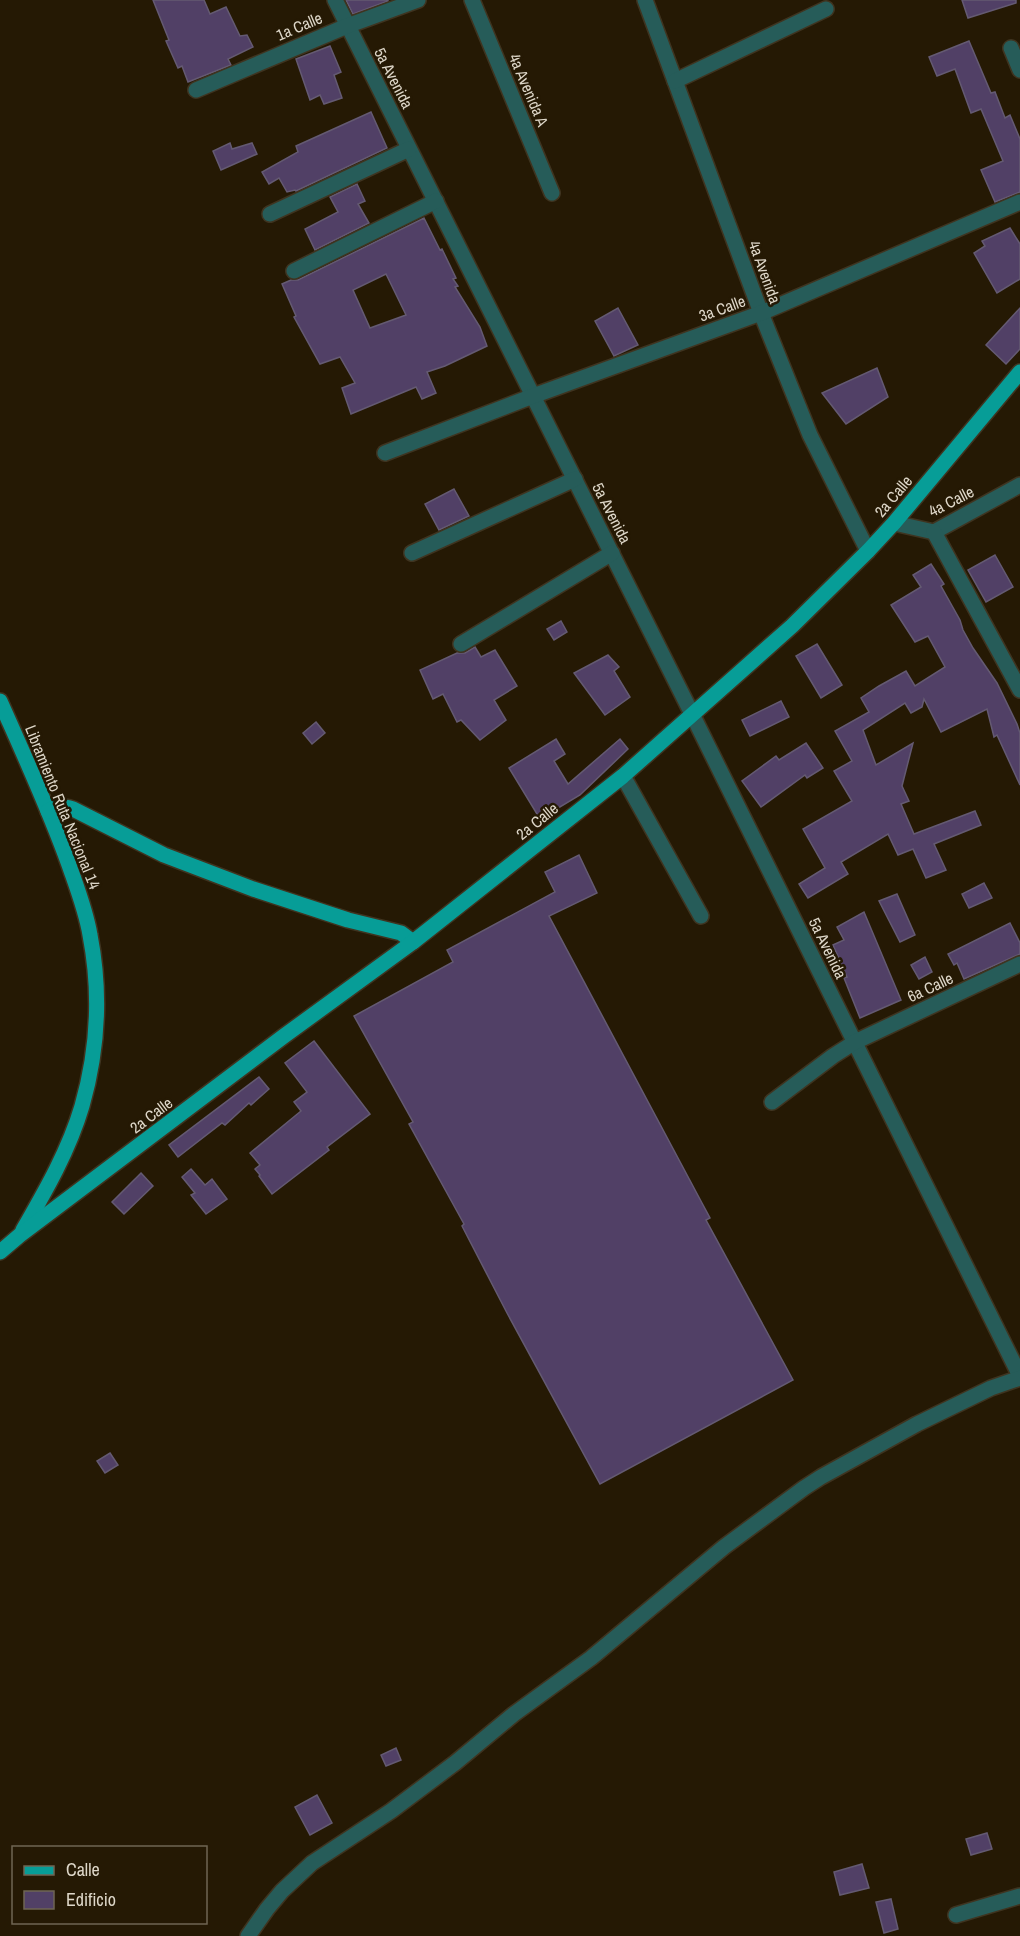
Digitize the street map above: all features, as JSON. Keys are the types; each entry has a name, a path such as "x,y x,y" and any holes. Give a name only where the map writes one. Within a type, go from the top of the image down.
{"main road":[{"name":"2a Calle","path":"0,1252 412,942 622,776 792,626 868,551 1020,372"},
{"name":"Libramiento Ruta Nacional 14","path":"0,701 75,880 90,934 97,990 97,1016 90,1076 81,1108 55,1172 20,1235"},
{"path":"48,811 62,806 73,809 164,855 253,889 348,920 401,933 412,942"}],"street":[{"name":"5a Avenida","path":"335,0 1020,1377"},
{"name":"1a Calle","path":"196,90 347,26 418,0"},
{"name":"4a Avenida A","path":"472,0 552,194"},
{"name":"4a Avenida","path":"645,0 761,313 810,435 868,551"},
{"path":"675,81 826,9"},
{"path":"1011,48 1020,70"},
{"path":"270,214 409,148"},
{"path":"294,271 436,201"},
{"name":"3a Calle","path":"385,453 761,313 1020,202"},
{"path":"412,553 575,479"},
{"name":"4a Calle","path":"894,523 934,532 1020,485"},
{"path":"934,532 1020,690"},
{"path":"461,644 612,553"},
{"path":"622,776 701,916"},
{"name":"6a Calle","path":"772,1102 855,1042 1020,964"},
{"path":"248,1936 282,1891 312,1863 391,1811 514,1714 591,1658 724,1547 796,1494 821,1477 916,1424 991,1388 1020,1377"},
{"path":"956,1915 1020,1896"}],"building":[{"path":"153,0 204,0 210,14 226,7 240,36 247,35 253,47 228,59 231,65 188,82 182,66 178,68 166,41 169,40"},
{"path":"346,0 388,0 388,1 353,14"},
{"path":"962,0 1016,0 1016,3 968,18"},
{"path":"969,41 991,93 995,92 1005,118 1010,115 1020,139 1020,192 995,202 981,170 1003,161 981,109 971,113 955,69 937,76 929,57"},
{"path":"330,46 341,72 334,75 342,98 324,104 320,95 310,100 296,59"},
{"path":"371,112 387,148 296,191 287,192 279,178 269,184 262,172 298,152 296,146"},
{"path":"230,143 232,149 252,143 257,154 221,170 213,151"},
{"path":"357,184 365,201 358,204 369,223 315,250 305,229 338,212 330,197"},
{"path":"424,218 456,278 453,279 458,286 455,287 480,327 487,346 427,372 436,393 422,399 416,387 351,414 342,388 355,383 340,357 320,364 294,317 296,316 282,284 298,280","holes":["386,274 406,315 370,328 353,290"]},
{"path":"1010,228 1020,244 1020,279 997,293 974,253 985,246 982,241"},
{"path":"618,308 638,345 614,356 595,321"},
{"path":"1020,308 1020,349 1006,364 986,345"},
{"path":"877,368 888,397 846,424 822,393"},
{"path":"454,489 469,516 439,530 425,504"},
{"path":"995,555 1013,587 986,602 968,570"},
{"path":"931,564 944,584 941,586 963,630 997,683 1017,724 1020,733 1020,785 997,735 994,737 987,709 941,732 924,699 922,707 911,713 905,703 863,730 876,765 913,743 902,786 909,801 901,804 914,834 975,811 981,825 934,844 946,870 926,878 913,849 898,855 888,834 841,862 848,874 808,898 799,884 825,868 803,829 852,801 834,771 852,761 835,731 869,712 861,698 879,686 906,671 915,686 945,667 928,636 915,642 891,605 921,587 913,575"},
{"path":"561,621 567,632 554,640 547,629"},
{"path":"817,644 842,685 821,698 796,656"},
{"path":"475,647 481,657 495,650 517,686 494,700 506,720 480,740 461,720 457,722 443,694 433,699 420,670"},
{"path":"608,655 619,667 614,671 630,697 605,715 574,673"},
{"path":"781,701 789,717 750,736 742,720"},
{"path":"316,722 325,733 312,744 303,733"},
{"path":"556,739 565,754 554,761 568,784 620,739 628,749 580,795 540,819 509,768"},
{"path":"806,743 823,768 807,778 805,775 761,807 742,781 776,756 779,760"},
{"path":"579,855 597,893 549,916 710,1218 706,1220 793,1380 600,1484 507,1313 462,1226 464,1224 409,1124 413,1122 354,1016 453,962 447,950 555,892 545,872"},
{"path":"984,883 992,898 969,908 962,894"},
{"path":"897,894 915,935 900,942 879,901"},
{"path":"864,912 901,1000 860,1018 844,978 847,977 833,945 844,940 837,927"},
{"path":"1010,923 1020,943 1020,954 964,979 957,963 954,965 948,954"},
{"path":"925,957 932,972 919,979 911,965"},
{"path":"314,1041 370,1114 327,1147 329,1150 272,1194 255,1169 260,1165 250,1153 301,1111 294,1102 307,1092 285,1063"},
{"path":"259,1077 269,1089 251,1105 249,1103 225,1125 222,1123 178,1157 169,1145"},
{"path":"191,1169 205,1185 212,1179 227,1199 206,1214 191,1195 195,1193 182,1177"},
{"path":"141,1173 153,1186 124,1214 112,1202"},
{"path":"110,1453 118,1465 105,1473 97,1461"},
{"path":"396,1748 401,1760 386,1766 381,1755"},
{"path":"317,1795 332,1823 310,1835 295,1807"},
{"path":"987,1833 992,1849 971,1855 966,1839"},
{"path":"862,1864 869,1888 840,1895 834,1872"},
{"path":"891,1899 898,1929 884,1933 876,1902"}]}
